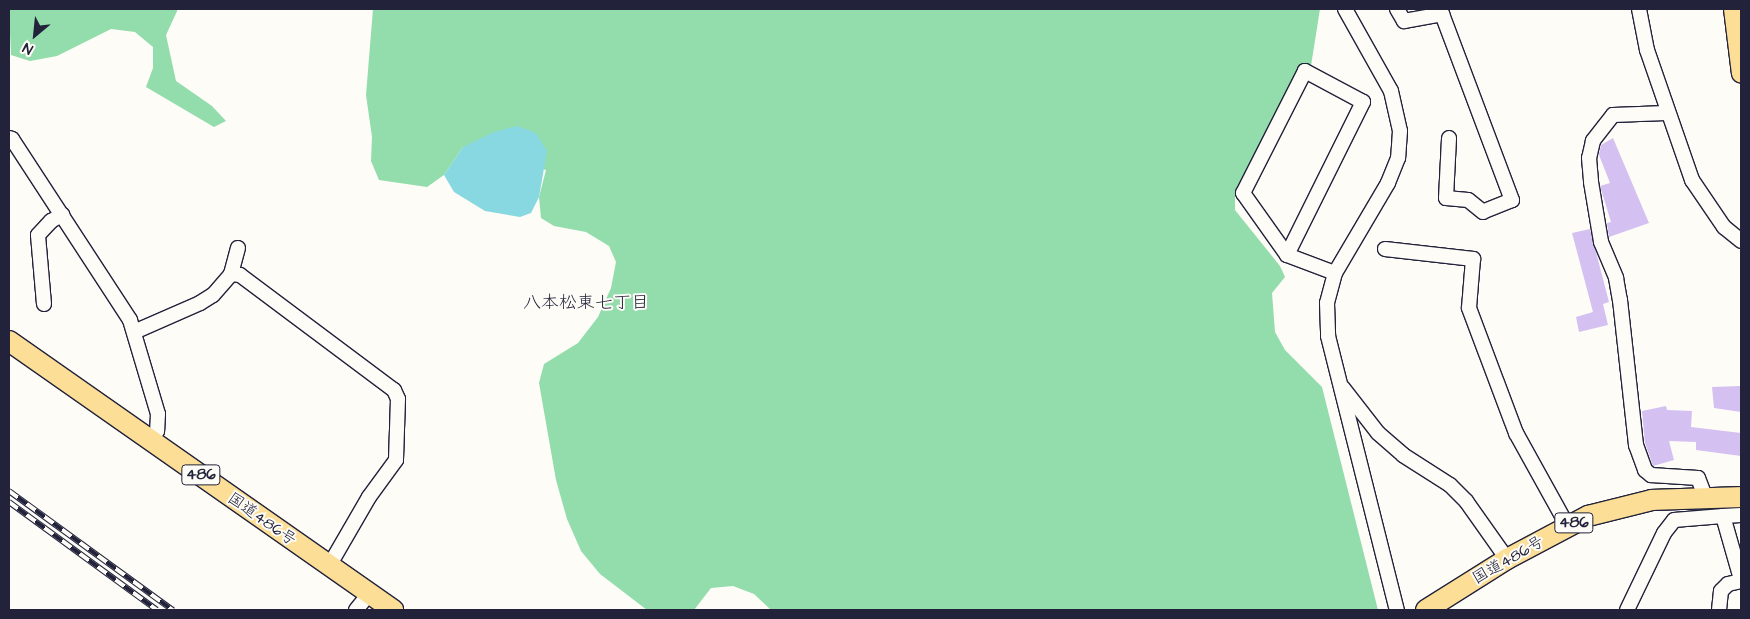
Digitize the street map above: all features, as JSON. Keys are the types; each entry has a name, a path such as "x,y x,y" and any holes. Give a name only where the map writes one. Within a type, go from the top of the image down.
{"highway":[{"name":"国道486号","path":"9,341 393,610"},
{"name":"国道486号","path":"1426,610 1507,559 1588,516 1652,500 1705,496 1741,497"}],"main road":[{"path":"1733,9 1741,74"}],"street":[{"path":"1345,9 1391,90 1400,132 1398,158 1388,183 1335,273 1326,303 1328,336 1397,610"},
{"path":"1397,9 1404,21 1442,14 1512,200 1483,212 1468,200 1446,198 1449,138"},
{"path":"1639,9 1646,50 1666,113 1692,180 1724,227 1741,241"},
{"path":"1287,255 1363,102 1305,71 1243,193 1287,255 1335,273"},
{"path":"1666,113 1613,115 1593,141 1589,158 1590,182 1601,242 1616,278 1636,445 1645,470 1651,475 1698,478 1705,496"},
{"path":"9,138 12,139 130,320 158,414 157,432 150,439"},
{"path":"44,304 38,236 51,220 62,215"},
{"path":"134,332 213,295 231,274 238,248"},
{"path":"1386,249 1473,259 1469,308 1516,433 1568,527"},
{"path":"231,274 250,280 394,390 398,399 393,467 369,497 329,566"},
{"path":"1339,383 1378,433 1403,455 1450,484 1466,501 1507,559"},
{"path":"1627,610 1664,533 1674,520 1724,519 1741,515"},
{"path":"1719,610 1721,591 1728,584 1741,580 1724,519"},
{"path":"356,610 369,594"}],"green space":[{"path":"9,9 178,9 166,35 176,81 212,106 226,121 214,127 146,87 153,68 153,47 135,32 111,29 57,56 30,61 11,55"},
{"path":"373,9 1320,9 1310,72 1254,172 1235,192 1235,210 1280,266 1285,277 1272,293 1275,332 1285,350 1322,387 1378,610 771,610 754,594 733,586 711,588 694,610 647,610 600,574 581,551 567,519 556,480 539,383 544,364 578,343 598,317 611,288 616,262 609,246 586,232 554,226 541,218 539,197 546,170 463,147 444,175 427,187 379,180 371,161 372,137 366,95"}],"water":[{"path":"517,126 536,133 547,151 539,197 531,213 520,217 485,211 454,192 444,175 463,147 494,132"}],"building":[{"path":"1613,138 1649,223 1609,237 1607,223 1611,222 1600,186 1610,183 1599,155 1601,145"},
{"path":"1590,229 1609,302 1603,304 1608,325 1579,332 1576,317 1593,312 1572,233"},
{"path":"1741,386 1741,412 1714,408 1712,387"},
{"path":"1666,406 1667,410 1692,411 1691,427 1741,433 1741,456 1696,450 1696,442 1669,441 1674,460 1653,466 1645,443 1642,411"}],"railway":[{"path":"9,491 173,610"},
{"path":"9,502 157,610"}],"district":[{"name":"八本松東七丁目","path":"586,303"}]}
